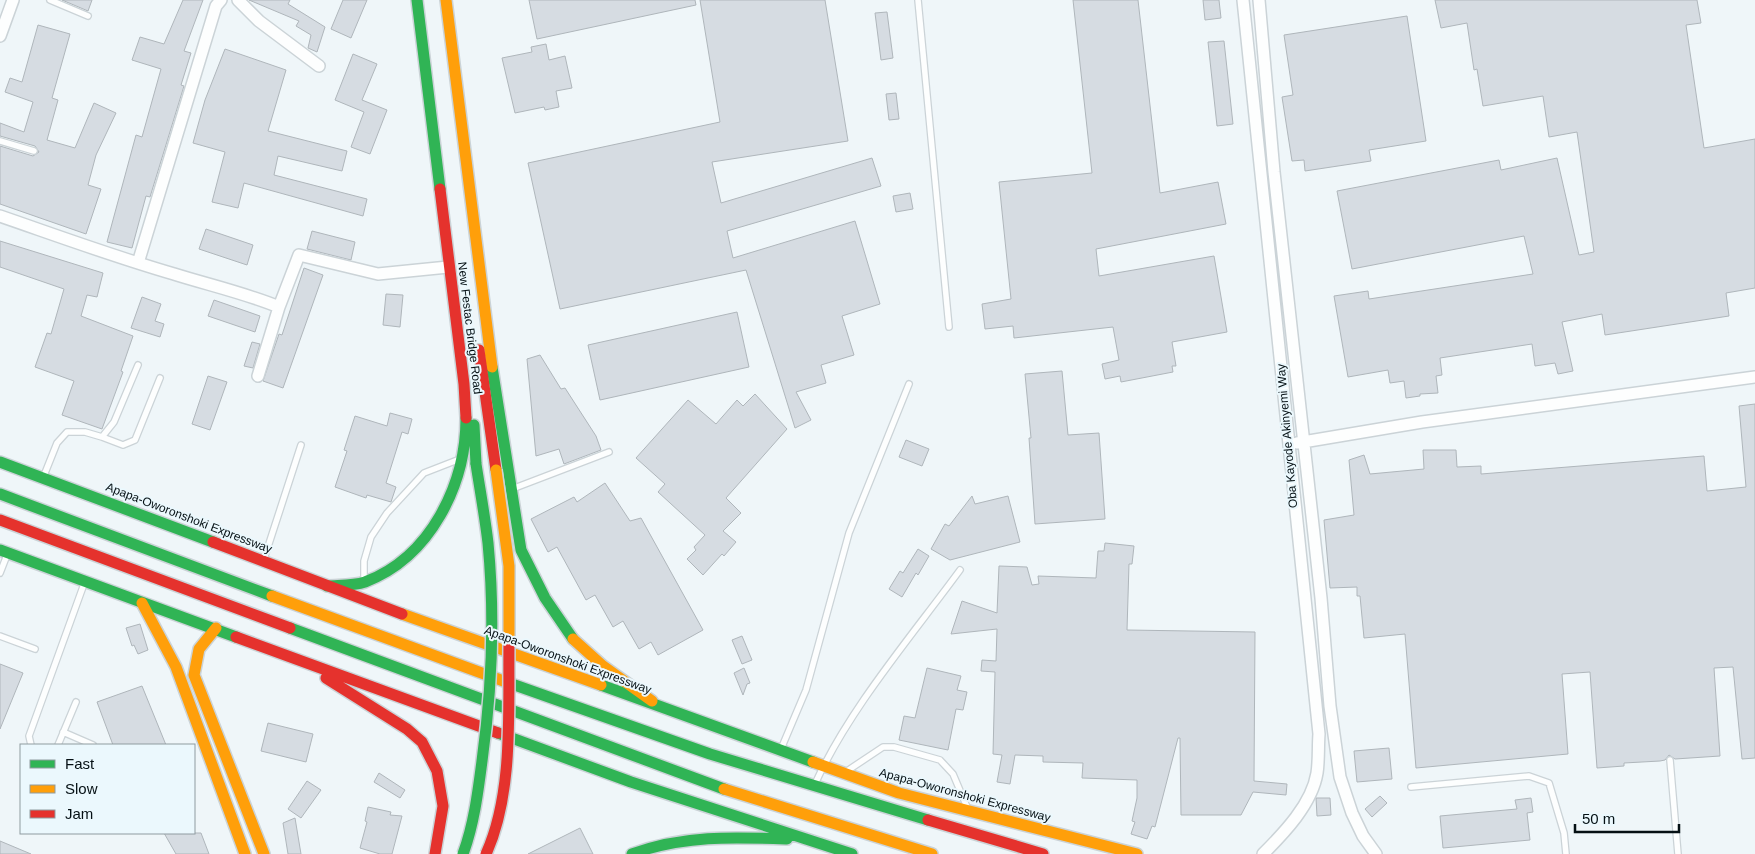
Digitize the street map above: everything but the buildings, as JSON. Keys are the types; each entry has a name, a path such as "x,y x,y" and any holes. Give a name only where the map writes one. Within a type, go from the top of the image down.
{"main road":[{"name":"New Festac Bridge Road","path":"326,586 364,582 403,559 426,536 444,511 456,484 466,439 464,384 448,267 417,0"},
{"path":"446,0 486,328 510,490 521,550 533,577 554,613 575,640 605,668 668,712"},
{"path":"463,141 456,165 510,566 508,727 504,786 493,839 486,854"},
{"path":"434,143 446,165 473,391 476,464 488,542 491,594 491,654 484,748 470,838 463,854"},
{"name":"Apapa-Oworonshoki Expressway","path":"0,462 326,586 668,712 823,765 899,794 1137,854"},
{"path":"0,494 547,696 710,754 813,787 1043,854"},
{"path":"0,520 683,775 932,854"},
{"path":"4,552 216,628 297,660 630,782 848,854"},
{"path":"142,603 176,667 245,854"},
{"path":"216,628 202,644 194,659 194,675 264,854"},
{"path":"297,660 422,742 438,771 443,806 435,854"},
{"path":"632,854 645,848 708,836 809,840"}],"street":[{"path":"1,30 13,0"},
{"path":"138,263 216,6 221,0"},
{"path":"238,0 259,21 319,66"},
{"name":"Oba Kayode Akinyemi Way","path":"1243,0 1290,444 1318,734 1317,774 1310,793 1299,812 1263,854"},
{"name":"Oba Kayode Akinyemi Way","path":"1259,0 1274,172 1321,598 1327,681 1340,777 1352,813 1363,836 1376,854"},
{"path":"0,216 138,263 257,298 279,307"},
{"path":"258,376 279,307 299,256 378,274 448,267"},
{"path":"1290,444 1452,417 1755,377"}],"lane":[{"path":"50,0 88,16"},
{"path":"918,0 949,327"},
{"path":"0,141 34,151"},
{"path":"102,437 114,422 138,365"},
{"path":"43,478 57,443 67,432 85,432 123,445 135,440 160,378"},
{"path":"780,751 806,690 849,533 909,384"},
{"path":"263,561 301,444"},
{"path":"510,490 609,452"},
{"path":"364,582 364,561 371,537 387,513 424,473 462,458"},
{"path":"0,573 4,552"},
{"path":"813,787 823,765 862,704 960,570"},
{"path":"31,744 28,740 29,736 85,582"},
{"path":"0,636 35,649"},
{"path":"58,744 76,702"},
{"path":"63,732 91,744"},
{"path":"844,773 883,747 894,747 940,760 953,774 969,812"},
{"path":"1670,760 1678,854"},
{"path":"1411,787 1529,776 1549,783 1564,833 1566,854"}],"traffic: fast":[{"path":"417,0 440,189"},
{"path":"492,367 521,550 545,598 573,639"},
{"path":"327,586 351,585 365,582 388,570 409,555 426,537 440,515 460,468 466,418"},
{"path":"474,425 476,464"},
{"path":"0,462 213,542"},
{"path":"463,854 473,820 479,784 488,707 492,625 488,543 476,464"},
{"path":"0,494 272,596"},
{"path":"0,550 236,637"},
{"path":"290,628 724,789"},
{"path":"509,683 710,754 928,820"},
{"path":"601,685 813,762"},
{"path":"498,733 631,782 852,854"},
{"path":"632,854 670,843 689,840 728,838 787,839"}],"traffic: slow":[{"path":"446,0 492,367"},
{"path":"496,470 509,566 509,643"},
{"path":"272,596 509,683"},
{"path":"142,603 176,667 245,854"},
{"path":"402,614 601,685"},
{"path":"216,628 199,649 194,675 264,854"},
{"path":"573,639 603,666 652,701"},
{"path":"813,762 899,793 1137,854"},
{"path":"724,789 932,854"}],"traffic: jam":[{"path":"440,189 464,384 466,418"},
{"path":"479,350 496,470"},
{"path":"0,520 290,628"},
{"path":"213,542 402,614"},
{"path":"236,637 498,733"},
{"path":"486,854 495,830 505,778 509,723 509,643"},
{"path":"326,678 407,729 422,742 437,771 443,806 435,854"},
{"path":"928,820 1043,854"}]}
